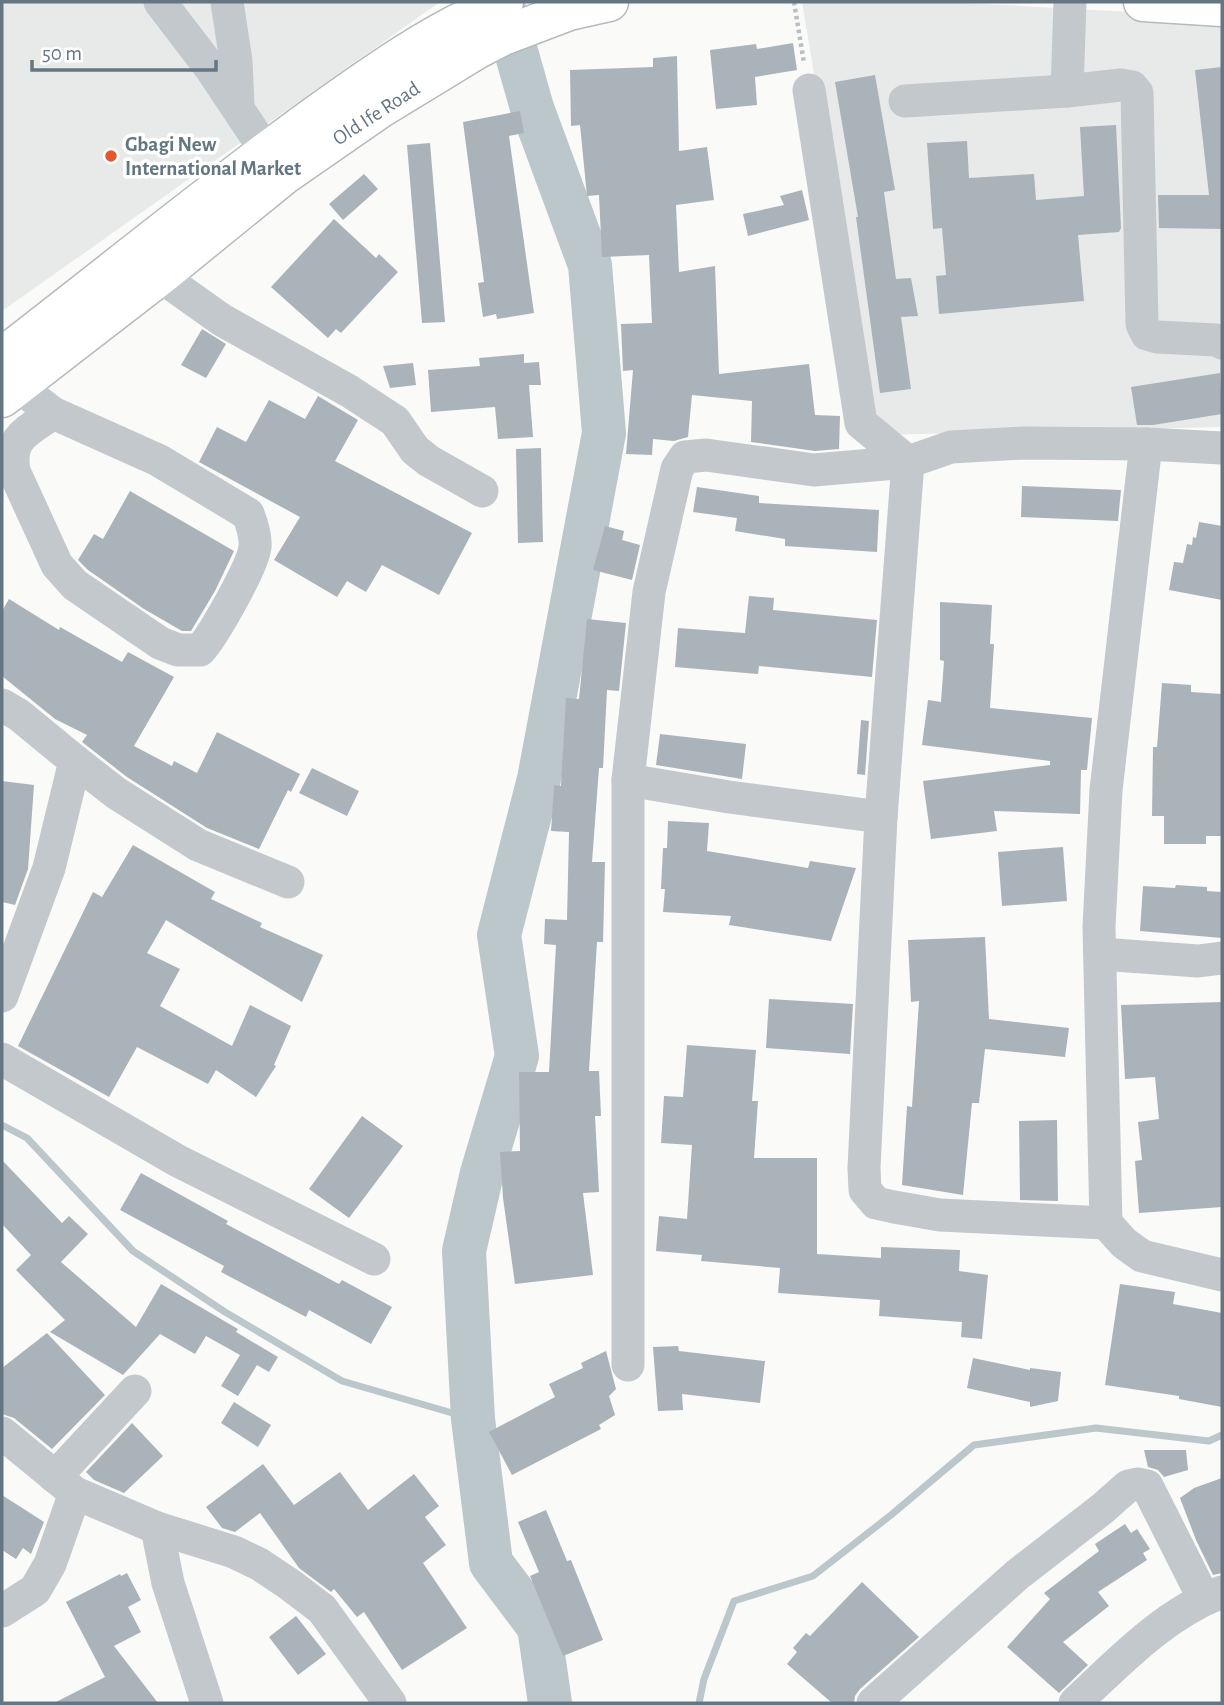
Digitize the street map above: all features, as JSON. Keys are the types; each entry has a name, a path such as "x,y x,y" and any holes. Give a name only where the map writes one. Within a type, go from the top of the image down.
{"main road":[{"name":"Old Ife Road","path":"8,381 266,151 361,83 494,24 609,2"},
{"path":"1143,2 1222,7"},
{"name":"Old Ife Road","path":"8,381 160,276 283,176 381,108 494,24"}],"street":[{"path":"160,2 238,106 266,151"},
{"path":"227,2 236,61 238,106"},
{"path":"1067,91 1070,2"},
{"path":"905,101 1121,85 1132,87 1137,93 1142,324 1147,334 1157,337 1216,340 1222,343"},
{"path":"809,90 861,423 908,462"},
{"path":"160,276 222,320 349,391 395,421 415,450 482,491"},
{"path":"8,381 53,413 158,460 248,514 256,546 251,562 200,650 178,650 160,643 75,585 57,565 15,471 12,458 18,439 53,413"},
{"path":"628,1365 628,780 649,592 675,477 685,457 706,455 814,470 908,462 951,447 1024,443 1222,448"},
{"path":"1146,444 1106,790 1099,927 1106,1223 1124,1243 1142,1256 1222,1275"},
{"path":"908,462 881,817 865,1190 876,1203 940,1215 1106,1223"},
{"path":"2,705 19,715 116,793 198,845 288,882"},
{"path":"2,996 49,868 75,761"},
{"path":"628,780 729,797 881,817"},
{"path":"1100,954 1198,961 1222,958"},
{"path":"2,1059 178,1161 374,1259"},
{"path":"2,1611 35,1590 50,1564 65,1485 135,1391"},
{"path":"2,1433 65,1485 157,1528 234,1552 259,1564 289,1584 322,1609 390,1703"},
{"path":"873,1703 1017,1575 1128,1486 1147,1486 1213,1595 1171,1619 1135,1646 1075,1703"},
{"path":"157,1528 168,1583 207,1703"}],"path":[{"path":"794,2 809,90"}],"shaded area":[{"name":"Gbagi New International Market","path":"2,2 440,2 2,311"},
{"path":"802,2 948,2 1222,17 1222,427 875,435"}],"building":[{"path":"793,43 797,70 755,77 757,105 716,109 710,50 756,44 757,49"},
{"path":"677,56 679,151 707,147 714,200 676,205 679,272 715,266 719,374 809,364 815,415 840,416 839,449 815,451 751,442 752,401 692,395 688,437 674,441 653,439 652,455 626,454 633,370 623,371 621,324 652,323 649,255 602,257 599,195 587,196 580,125 571,126 570,70 653,67 653,58"},
{"path":"1222,67 1222,229 1159,228 1158,195 1209,195 1195,70"},
{"path":"875,75 895,190 884,192 896,279 911,278 918,316 901,317 911,389 880,393 858,217 835,82"},
{"path":"520,111 524,133 509,136 534,313 497,319 496,314 483,317 478,283 484,282 463,122"},
{"path":"1116,125 1121,228 1119,232 1078,235 1084,301 939,314 936,276 946,275 942,228 933,229 927,143 967,141 969,178 1034,174 1036,200 1084,196 1080,127"},
{"path":"430,143 445,322 422,323 407,145"},
{"path":"364,174 378,189 343,220 329,204"},
{"path":"802,190 809,220 748,236 743,214 784,205 780,196"},
{"path":"334,219 376,258 379,254 398,272 341,333 336,329 328,338 271,287"},
{"path":"202,329 226,344 206,378 181,365"},
{"path":"524,354 524,363 539,362 541,385 529,385 533,437 498,439 495,407 431,412 428,370 480,366 479,358"},
{"path":"413,363 416,385 390,388 383,366"},
{"path":"1220,373 1222,414 1137,425 1131,387"},
{"path":"318,396 358,420 335,461 472,533 439,595 382,565 366,592 347,581 337,597 274,560 300,517 199,462 217,427 246,442 269,400 305,419"},
{"path":"541,448 543,542 518,543 516,449"},
{"path":"1022,486 1121,490 1118,521 1021,517"},
{"path":"697,487 759,496 759,503 879,510 877,552 785,546 785,539 735,531 737,518 693,512"},
{"path":"130,491 234,551 215,591 191,631 182,631 144,609 78,560 94,534 103,539"},
{"path":"1199,522 1222,526 1222,600 1169,590 1174,562 1183,563 1187,544 1192,545 1193,537 1196,538"},
{"path":"605,526 624,531 622,540 640,545 632,580 593,570"},
{"path":"749,596 774,598 773,610 877,620 872,677 759,666 758,674 675,667 678,628 745,633"},
{"path":"9,599 59,630 60,627 122,662 128,652 174,677 134,746 172,766 174,761 197,773 217,732 300,774 291,792 288,790 259,849 207,828 127,777 82,742 87,735 55,719 2,676 2,611"},
{"path":"940,602 992,605 990,644 994,644 990,708 1092,718 1087,770 1081,770 1080,814 994,811 997,831 931,839 923,781 1050,765 1050,761 922,745 928,700 941,702 944,661 940,660"},
{"path":"587,619 626,623 619,691 607,690 603,768 599,768 592,862 605,862 603,942 597,942 589,1071 599,1071 601,1116 595,1116 599,1192 583,1193 593,1275 515,1284 503,1198 500,1152 520,1151 519,1072 549,1072 556,945 544,944 545,919 567,920 569,832 551,831 554,785 561,786 566,698 579,699"},
{"path":"1162,683 1191,685 1191,692 1222,694 1222,836 1206,836 1206,844 1164,844 1164,816 1152,816 1153,747 1157,747"},
{"path":"861,720 869,721 865,775 857,774"},
{"path":"660,734 746,744 742,779 656,765"},
{"path":"312,768 359,791 347,816 299,793"},
{"path":"2,781 34,785 28,869 15,905 2,902"},
{"path":"668,821 709,823 707,851 808,868 810,861 856,868 831,941 729,925 731,916 663,912 663,848 667,848"},
{"path":"133,845 215,892 211,899 262,923 260,927 323,955 302,1002 166,920 147,953 180,969 160,1006 232,1046 250,1005 291,1026 274,1065 276,1066 256,1097 216,1070 208,1084 137,1047 109,1097 18,1046 93,892 102,897"},
{"path":"1063,847 1067,901 1002,906 998,852"},
{"path":"1176,885 1207,887 1207,891 1222,892 1222,938 1140,931 1143,886 1175,888"},
{"path":"985,937 989,1019 1069,1028 1065,1057 985,1049 979,1103 972,1103 963,1195 902,1185 907,1106 912,1107 919,1001 911,1002 908,940"},
{"path":"769,999 853,1004 850,1054 766,1048"},
{"path":"1222,1002 1222,1207 1139,1213 1135,1161 1142,1160 1138,1122 1159,1119 1155,1077 1125,1079 1121,1005"},
{"path":"687,1045 756,1050 752,1101 758,1101 754,1158 817,1158 817,1254 881,1258 881,1247 960,1250 959,1271 988,1275 982,1339 961,1337 962,1322 879,1316 880,1300 778,1293 780,1268 701,1261 702,1255 656,1251 659,1216 687,1219 692,1145 661,1143 664,1096 683,1097"},
{"path":"362,1116 403,1146 349,1218 309,1189"},
{"path":"1057,1120 1058,1201 1020,1200 1019,1121"},
{"path":"2,1160 62,1223 69,1216 88,1234 61,1262 136,1327 161,1284 238,1329 236,1332 278,1357 269,1372 257,1365 238,1396 221,1386 240,1355 206,1336 195,1354 160,1334 123,1375 50,1332 65,1320 16,1270 31,1255 2,1224"},
{"path":"141,1173 228,1221 226,1224 339,1284 342,1280 392,1307 371,1344 309,1310 306,1317 221,1272 224,1266 120,1210"},
{"path":"1120,1284 1175,1292 1173,1304 1222,1313 1222,1407 1179,1399 1179,1396 1105,1385"},
{"path":"47,1333 105,1395 52,1449 14,1418 2,1414 2,1368"},
{"path":"678,1346 679,1351 765,1361 760,1403 682,1394 683,1410 658,1411 653,1347"},
{"path":"606,1351 616,1389 609,1396 615,1415 599,1425 601,1429 512,1475 489,1432 555,1397 549,1384 583,1368 581,1363"},
{"path":"973,1358 1030,1370 1061,1372 1058,1401 1030,1407 1030,1402 967,1388"},
{"path":"234,1402 271,1425 258,1447 221,1423"},
{"path":"132,1423 163,1456 124,1493 94,1480 86,1472"},
{"path":"1144,1450 1186,1450 1188,1470 1164,1477 1158,1470 1148,1467"},
{"path":"263,1464 294,1505 340,1472 368,1510 414,1474 439,1506 425,1517 446,1545 423,1563 467,1628 402,1670 364,1612 357,1617 334,1589 331,1592 299,1568 260,1513 235,1532 222,1528 206,1507"},
{"path":"1222,1478 1222,1573 1213,1575 1180,1498 1194,1488"},
{"path":"2,1495 44,1522 31,1554 23,1548 16,1559 2,1550"},
{"path":"546,1510 567,1561 571,1560 603,1640 563,1656 530,1576 539,1572 518,1522"},
{"path":"1125,1524 1131,1533 1137,1529 1150,1549 1143,1553 1147,1560 1098,1592 1109,1606 1063,1642 1088,1665 1059,1693 1007,1647 1050,1599 1044,1593 1099,1551 1095,1544"},
{"path":"127,1573 141,1600 128,1607 141,1632 114,1646 158,1703 54,1703 105,1677 66,1602 120,1574 121,1576"},
{"path":"862,1582 919,1637 860,1689 854,1703 832,1703 787,1664 797,1652 793,1648 806,1633 810,1636"},
{"path":"296,1616 326,1654 298,1675 269,1637"}],"waterway":[{"path":"502,2 532,108 590,265 604,433 539,779 499,935 517,1056 482,1173 464,1251 473,1419 491,1563 539,1627 550,1703"},
{"path":"2,1125 27,1138 133,1251 225,1312 342,1381 473,1419"},
{"path":"699,1703 704,1679 734,1601 813,1576 974,1445 1096,1428 1209,1441 1222,1435"}],"place":[{"name":"Gbagi New International Market","path":"111,156"}]}
